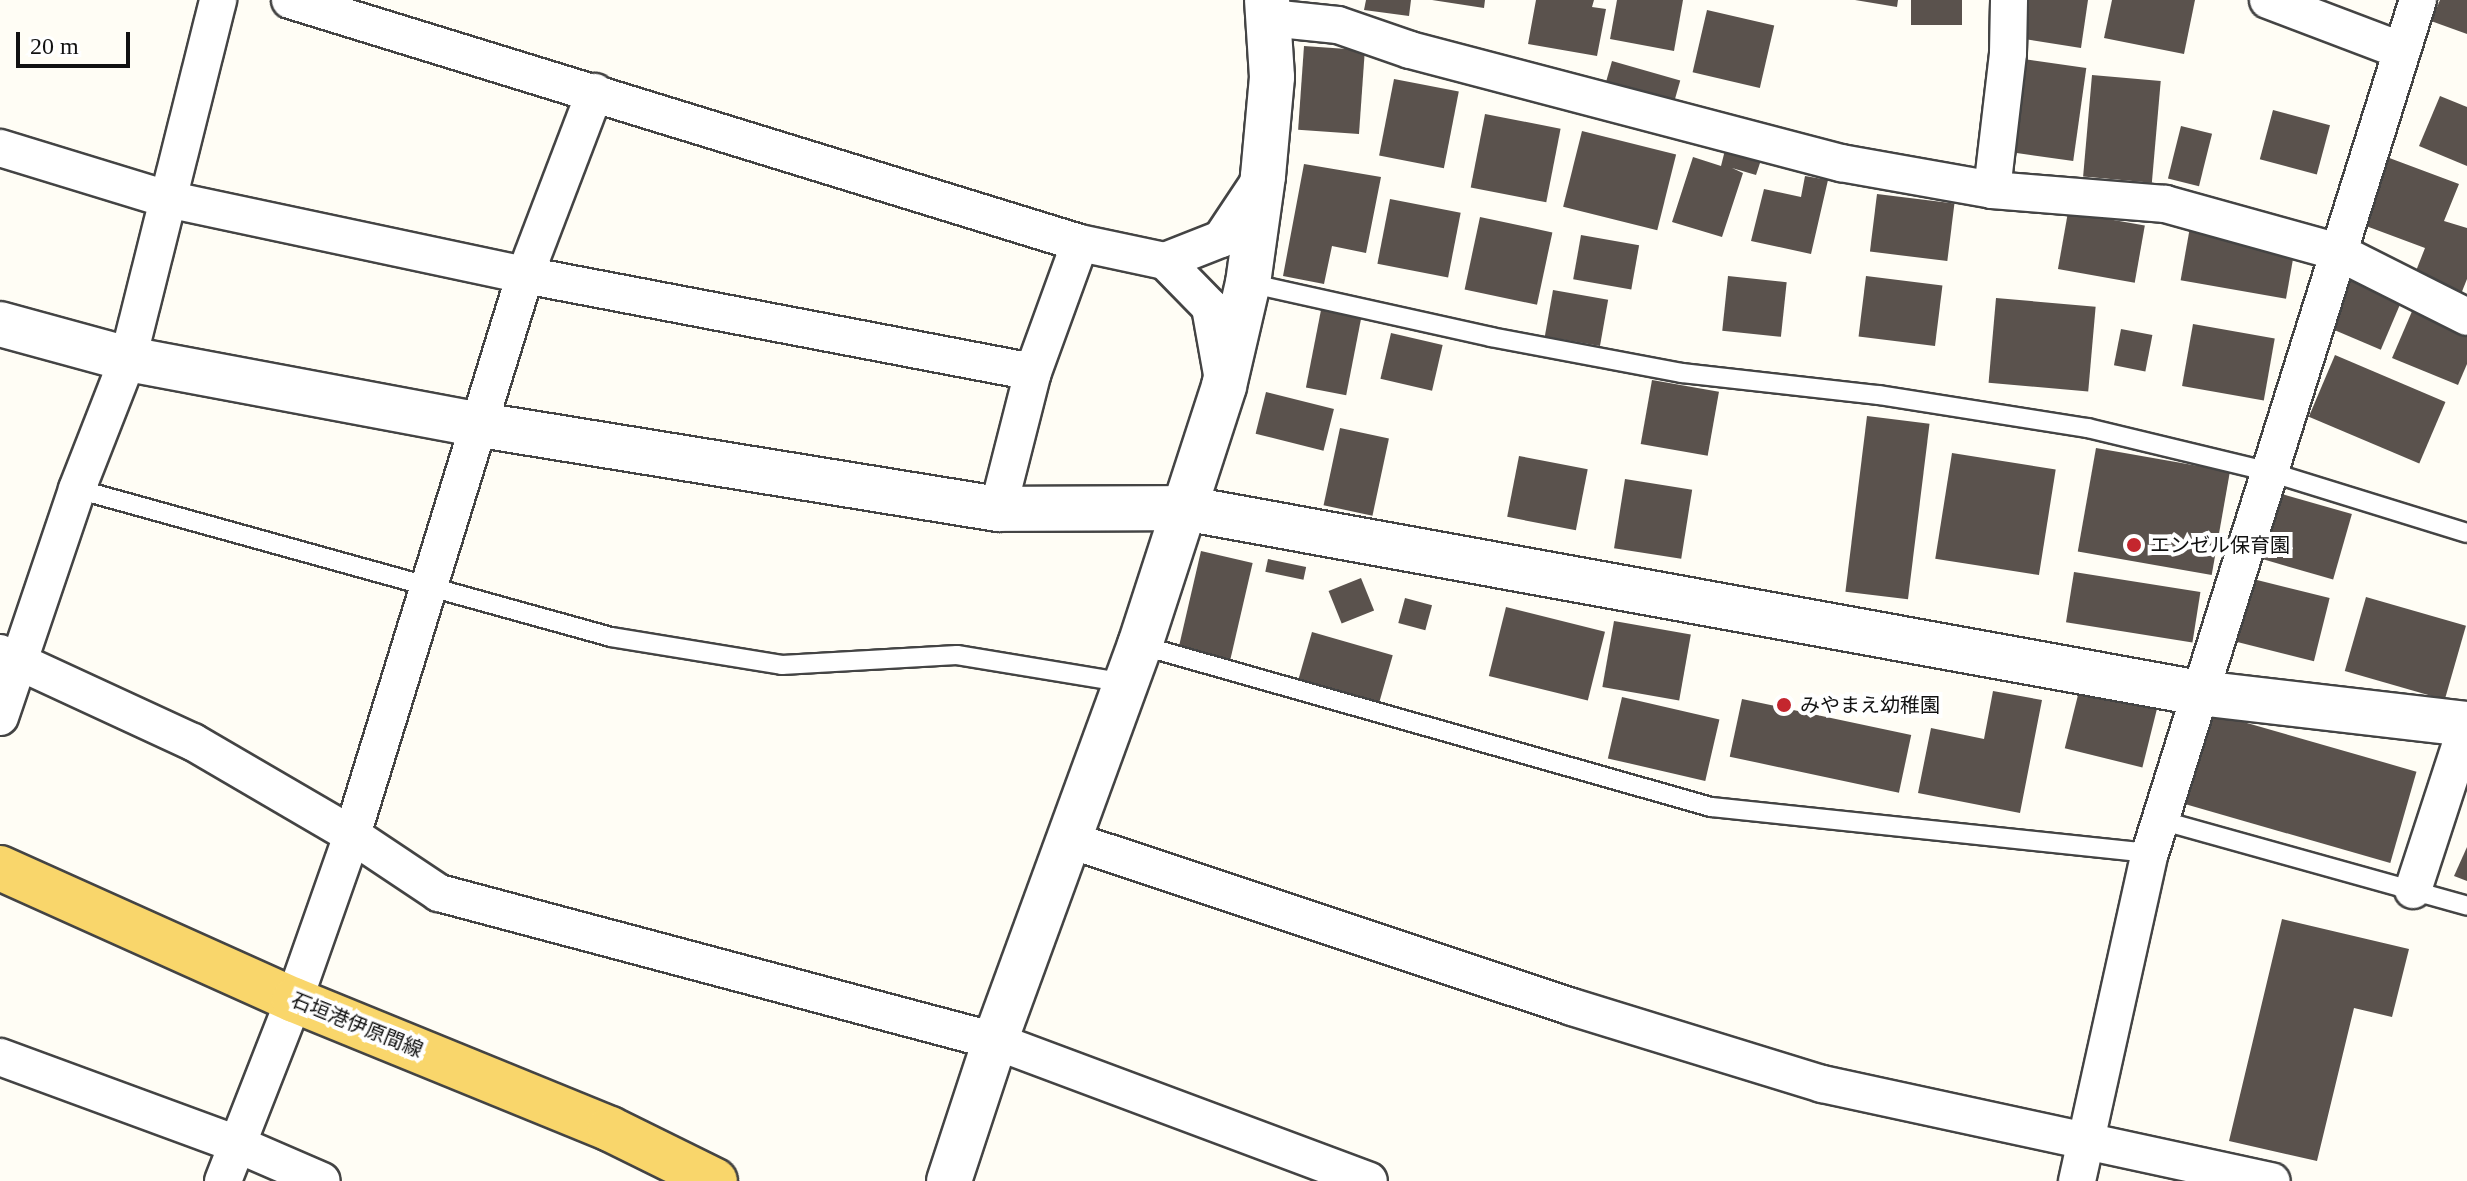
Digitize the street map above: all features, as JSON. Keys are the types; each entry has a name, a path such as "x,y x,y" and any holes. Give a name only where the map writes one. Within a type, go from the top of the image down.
{"main road":[{"name":"石垣港伊原間線","path":"0,868 294,1000 610,1129 715,1181"}],"street":[{"path":"0,717 10,657 128,359 218,0"},
{"path":"290,0 1080,243 1165,261 1221,239 1263,176"},
{"path":"1992,190 2008,53 2009,0"},
{"path":"2268,0 2402,51"},
{"path":"2077,1181 2155,836 2418,0"},
{"path":"949,1181 995,1041 1133,664 1224,386 1248,283 1263,176 1272,77 1268,9 1338,25 1410,50 1841,163 1992,190 2165,204 2338,252 2467,317"},
{"path":"223,1181 294,1000 352,835 525,275 595,92"},
{"path":"0,148 167,199 525,275 1033,372"},
{"path":"998,509 1033,372 1080,243"},
{"path":"1165,261 1210,307 1224,386"},
{"path":"0,324 128,359 481,425 998,509 1184,508 2199,693 2467,724 2413,890"},
{"path":"10,657 193,742 352,835 439,893 995,1041 1369,1181"},
{"path":"1070,840 1572,1007 1822,1084 2272,1181"},
{"path":"0,1057 239,1145 322,1181"}],"lane":[{"path":"1248,283 1491,337 1682,373 1879,395 2088,428 2270,472 2467,533"},
{"path":"77,489 428,589 611,637 782,665 957,655 1133,664 1711,807 2155,836 2413,890 2467,906"}],"building":[{"path":"1366,0 1411,0 1409,16 1364,10"},
{"path":"1432,0 1485,0 1484,8"},
{"path":"1536,0 1594,0 1592,7 1606,9 1597,56 1528,44"},
{"path":"1617,0 1683,0 1674,51 1610,39"},
{"path":"1855,0 1898,0 1897,7"},
{"path":"1911,0 1962,0 1962,25 1911,25"},
{"path":"2017,0 2088,0 2081,48 2011,37"},
{"path":"2112,0 2195,0 2184,54 2104,38"},
{"path":"2440,0 2467,0 2467,34 2431,21"},
{"path":"1707,10 1774,26 1760,88 1693,72"},
{"path":"1304,46 1365,50 1359,134 1298,130"},
{"path":"2016,58 2086,68 2073,161 2003,151"},
{"path":"1612,61 1680,81 1672,108 1604,89"},
{"path":"2092,75 2161,81 2152,183 2083,177"},
{"path":"1394,79 1459,92 1444,168 1379,156"},
{"path":"2440,96 2467,107 2467,166 2419,146"},
{"path":"2273,110 2330,125 2317,175 2260,159"},
{"path":"1485,114 1561,129 1546,202 1471,188"},
{"path":"2181,126 2212,134 2199,186 2168,178"},
{"path":"1582,131 1676,154 1657,230 1563,207"},
{"path":"1725,150 1761,160 1756,175 1732,168 1743,173 1722,237 1672,222 1693,157 1721,166"},
{"path":"2384,156 2459,184 2444,221 2467,228 2467,279 2461,294 2414,276 2425,248 2358,223"},
{"path":"1304,164 1381,177 1366,253 1332,246 1324,284 1283,276"},
{"path":"1805,176 1828,180 1811,254 1751,241 1764,189 1801,197"},
{"path":"1877,194 1954,204 1947,261 1870,252"},
{"path":"1390,199 1461,213 1448,278 1377,264"},
{"path":"2068,212 2145,226 2135,283 2058,269"},
{"path":"1480,217 1552,232 1537,305 1465,289"},
{"path":"2190,227 2295,246 2286,299 2181,280"},
{"path":"1581,235 1639,245 1631,290 1573,279"},
{"path":"2346,273 2403,297 2381,350 2324,325"},
{"path":"1728,276 1787,282 1781,337 1722,331"},
{"path":"1866,276 1942,285 1935,346 1859,337"},
{"path":"1553,290 1608,300 1600,346 1545,336"},
{"path":"1996,298 2096,307 2088,391 1989,383"},
{"path":"2413,309 2467,331 2467,364 2458,385 2392,358"},
{"path":"1321,310 1361,318 1346,395 1306,388"},
{"path":"2193,324 2275,338 2264,400 2182,386"},
{"path":"2121,329 2152,335 2145,371 2114,365"},
{"path":"1391,333 1443,345 1432,391 1380,379"},
{"path":"2335,355 2445,402 2419,464 2309,417"},
{"path":"1652,380 1719,392 1708,456 1641,444"},
{"path":"1266,392 1334,409 1324,451 1256,434"},
{"path":"1867,416 1930,424 1908,599 1845,592"},
{"path":"1340,428 1389,438 1372,516 1324,505"},
{"path":"2096,448 2230,472 2212,575 2078,551"},
{"path":"1952,453 2056,469 2039,575 1935,559"},
{"path":"1519,456 1588,469 1576,530 1507,517"},
{"path":"1625,479 1692,490 1681,559 1614,548"},
{"path":"2275,492 2352,514 2333,579 2256,557"},
{"path":"1201,551 1253,563 1229,665 1177,653"},
{"path":"1268,559 1306,567 1303,580 1265,572"},
{"path":"2074,572 2200,592 2192,642 2066,622"},
{"path":"1361,578 1374,610 1342,624 1329,591"},
{"path":"2253,579 2330,598 2314,661 2237,642"},
{"path":"2366,597 2466,626 2445,700 2345,671"},
{"path":"1405,598 1432,605 1425,630 1398,623"},
{"path":"1506,607 1605,632 1588,701 1489,676"},
{"path":"1614,621 1691,635 1679,701 1602,687"},
{"path":"1312,632 1393,655 1377,711 1296,688"},
{"path":"2080,687 2158,706 2142,767 2065,748"},
{"path":"1993,691 2042,700 2020,813 1918,793 1931,728 1984,739"},
{"path":"1622,697 1719,719 1705,781 1608,758"},
{"path":"1742,699 1911,735 1899,793 1730,757"},
{"path":"2205,711 2416,772 2390,863 2179,802"},
{"path":"2467,847 2467,881 2454,876"},
{"path":"2282,919 2409,949 2392,1017 2354,1008 2317,1161 2229,1141"}],"place":[{"name":"エンゼル保育園","path":"2134,545"},
{"name":"みやまえ幼稚園","path":"1784,705"}]}
